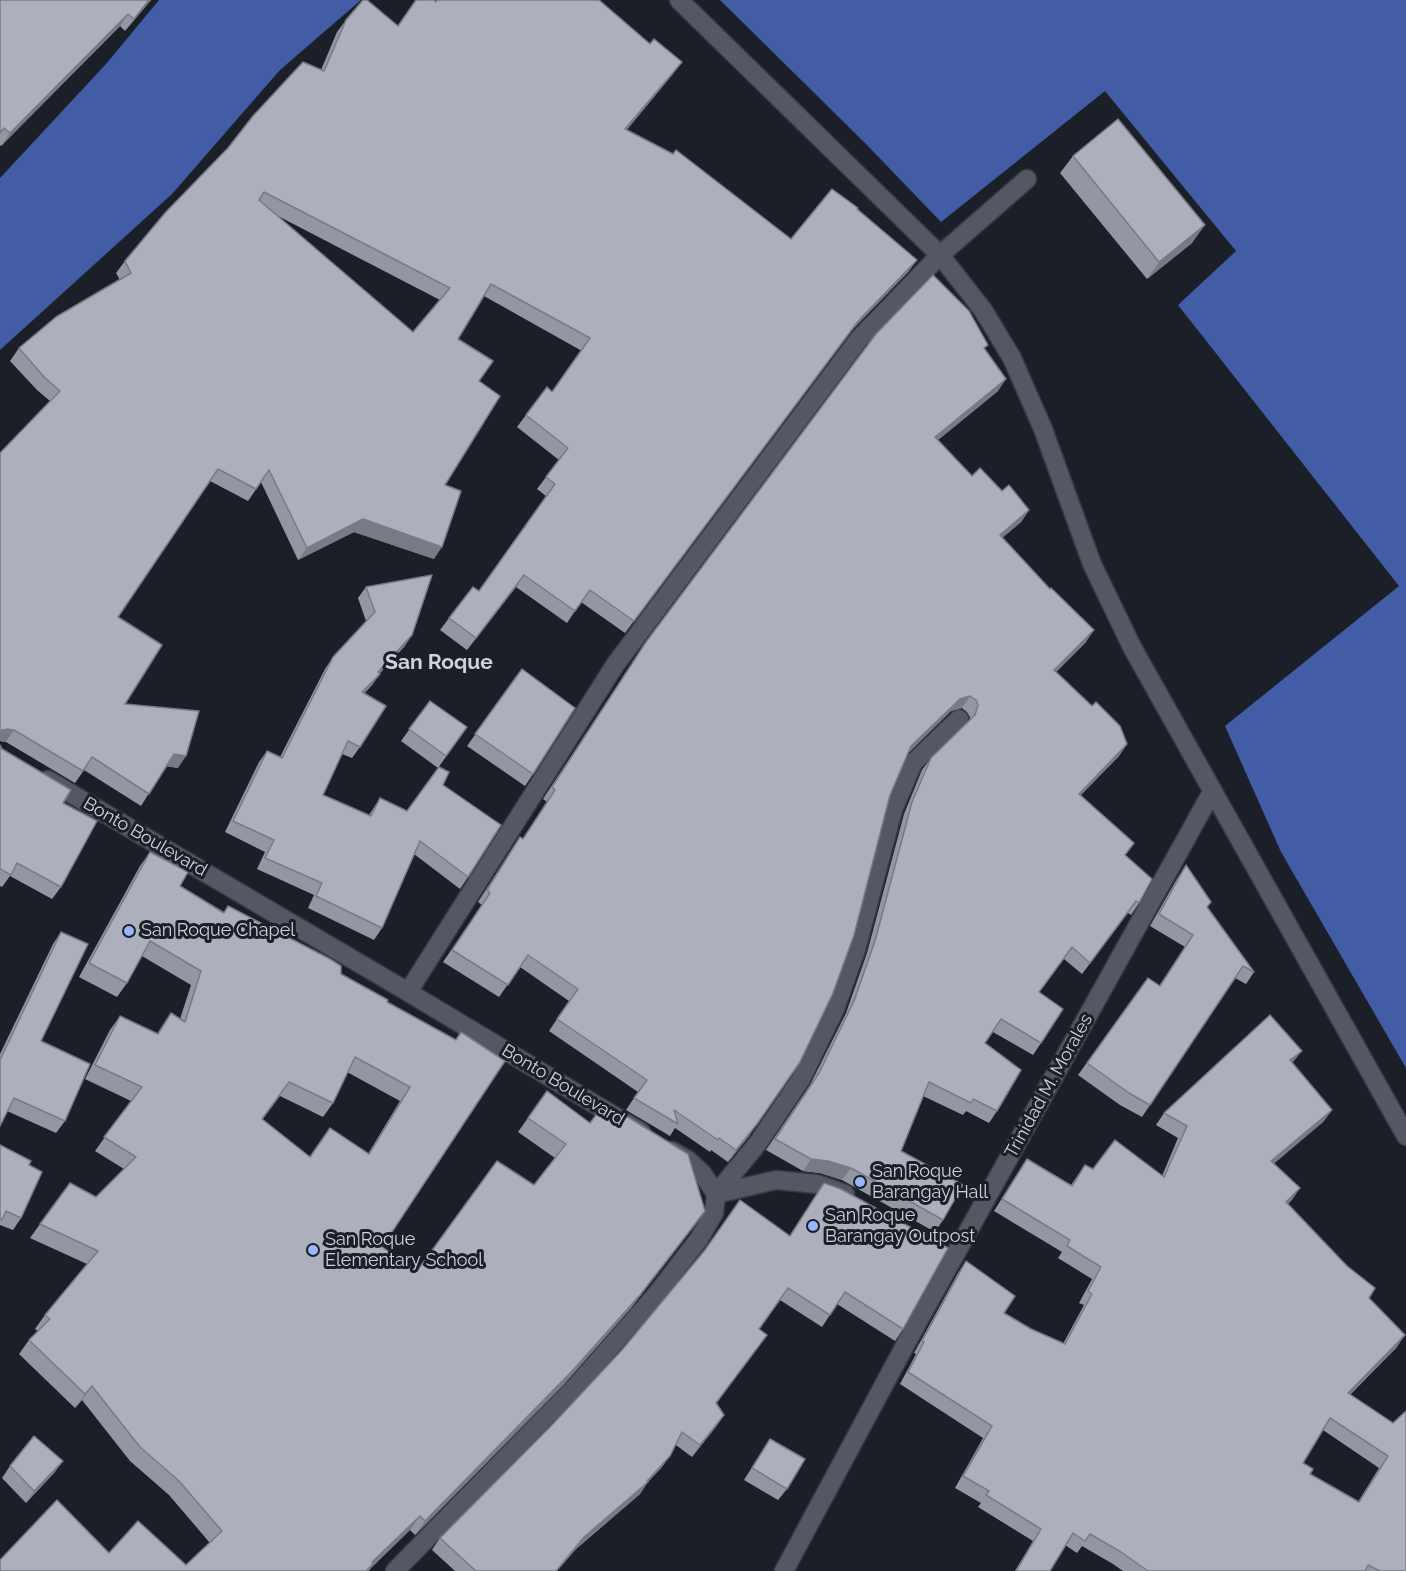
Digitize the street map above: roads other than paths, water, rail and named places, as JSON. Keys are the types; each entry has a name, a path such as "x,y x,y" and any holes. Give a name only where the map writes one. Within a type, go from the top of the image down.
{"street":[{"path":"679,0 940,255 983,310 1012,358 1043,429 1092,564 1132,647 1406,1136"},
{"path":"408,992 615,665 859,339 940,255 1027,179"},
{"path":"395,1571 578,1384 656,1295 699,1239 714,1213 716,1194 758,1143 801,1079 835,1009 856,950 893,810 912,763 959,719"},
{"name":"Bonto Boulevard","path":"31,770 688,1160 702,1173 716,1194"},
{"name":"Trinidad M. Morales","path":"784,1571 955,1256 1212,792"},
{"path":"716,1194 776,1180 795,1181 837,1190 862,1204"},
{"path":"936,1245 955,1256"}],"water":[{"path":"159,0 361,0 280,70 172,194 0,350 0,178 106,64"},
{"path":"720,0 1406,0 1406,1068 1281,852 1225,726 1399,586 1178,305 1236,251 1105,91 941,222 865,143"}],"place":[{"name":"San Roque Chapel","path":"129,931"},
{"name":"San Roque Barangay Hall","path":"860,1182"},
{"name":"San Roque Barangay Outpost","path":"813,1226"},
{"name":"San Roque Elementary School","path":"313,1250"}],"district":[{"name":"San Roque","path":"439,663"}]}
